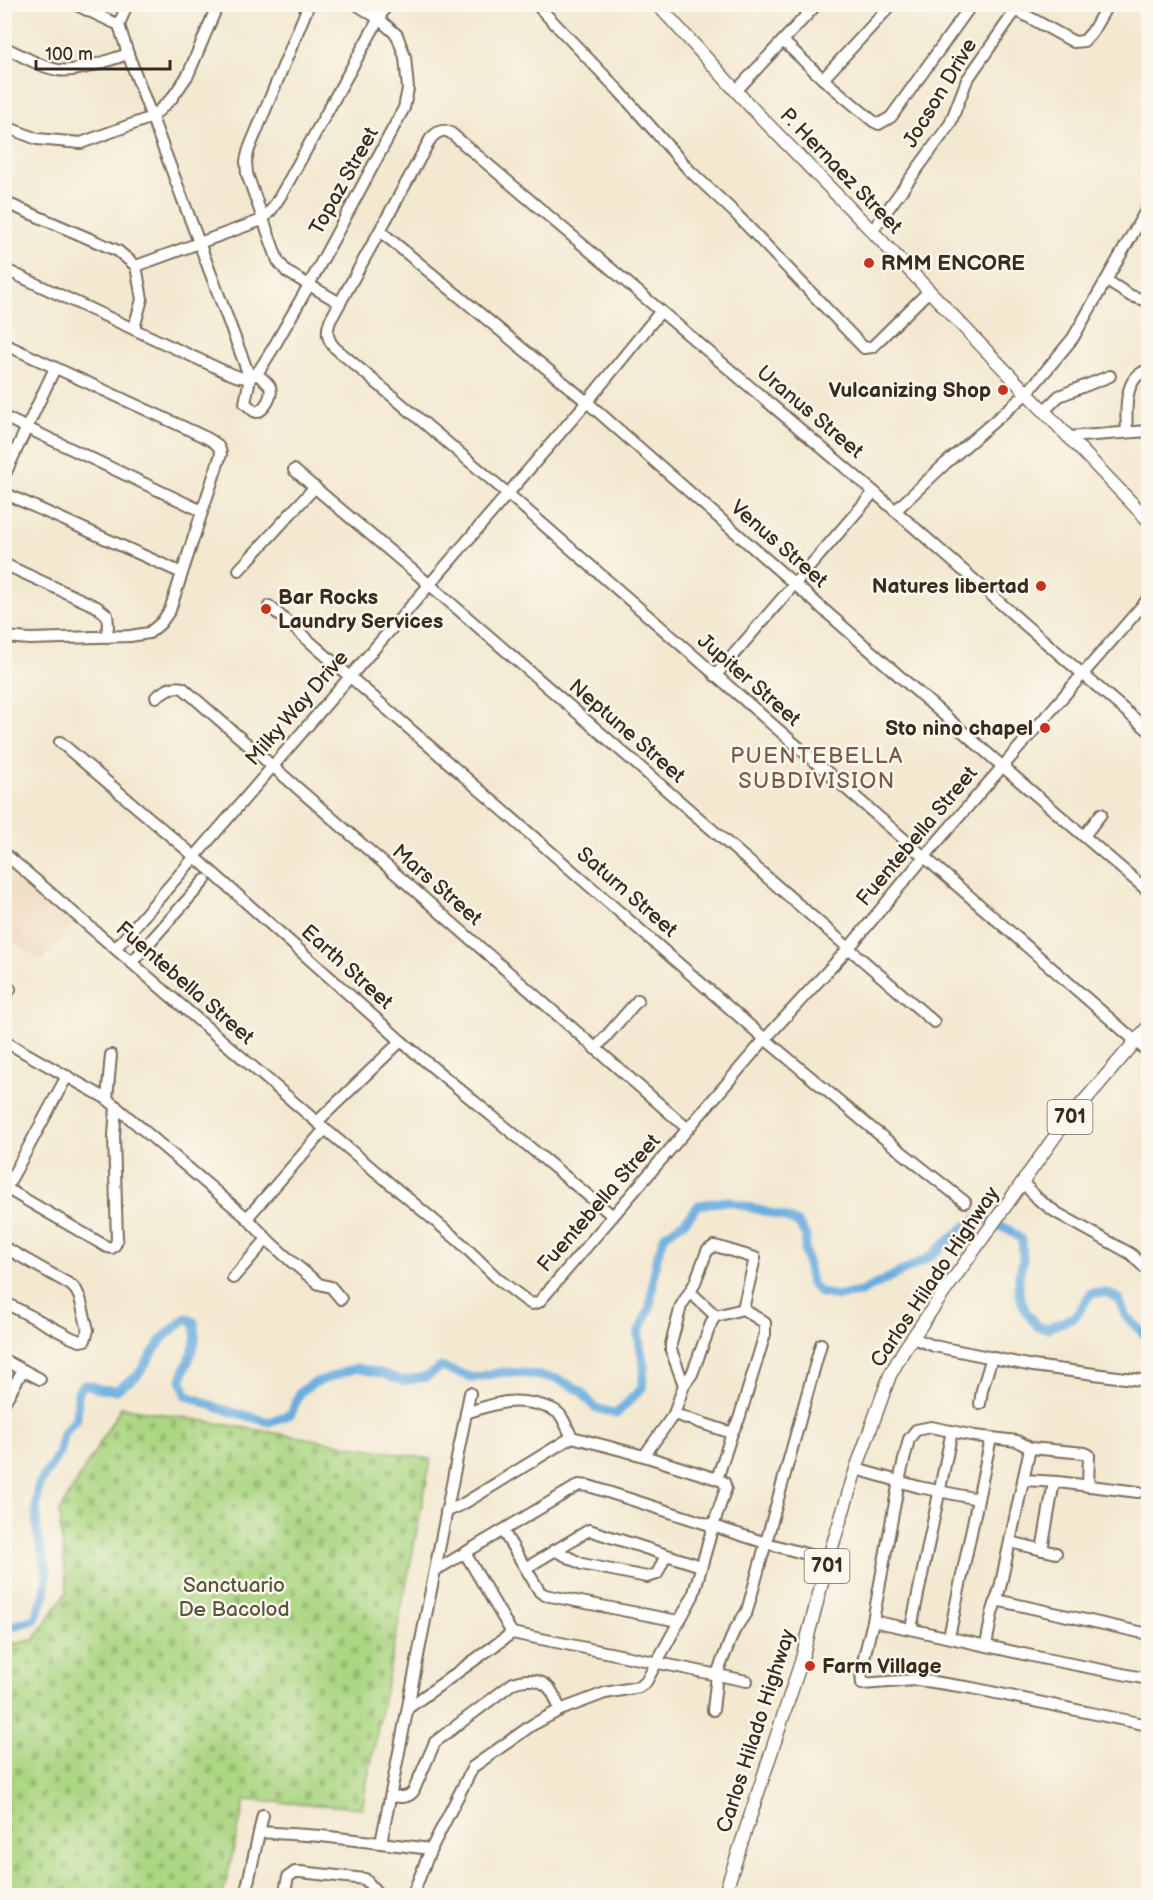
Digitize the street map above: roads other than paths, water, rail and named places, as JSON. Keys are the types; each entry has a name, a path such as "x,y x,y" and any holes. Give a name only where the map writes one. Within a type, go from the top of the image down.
{"main road":[{"name":"P. Hernaez Street","path":"664,7 736,91 1149,520"},
{"name":"Carlos Hilado Highway","path":"724,1896 795,1679 856,1469 896,1364 1068,1119 1149,1027"}],"street":[{"path":"74,4 119,25"},
{"path":"4,269 226,372 239,377 253,375 128,54 119,25 128,4"},
{"path":"4,126 37,139 81,143 152,117 172,99 188,75 218,4"},
{"path":"309,4 249,149 246,161 247,174 278,261 287,272 340,303 380,231"},
{"name":"Topaz Street","path":"253,375 272,350 309,285 404,108 408,89 405,57 397,35 379,19 356,4"},
{"path":"136,266 262,220 281,195 387,4"},
{"path":"536,4 620,92 689,170 734,212 864,348 872,347 929,291"},
{"path":"736,91 816,4"},
{"path":"823,79 892,4"},
{"path":"783,42 873,122 879,124 891,117 972,4"},
{"path":"1018,7 1074,42 1084,41 1092,32 1108,4"},
{"name":"Jocson Drive","path":"872,231 950,124 967,80 1018,7"},
{"path":"4,47 57,70 92,65 128,54"},
{"name":"Uranus Street","path":"380,231 431,138 442,130 448,130 874,492 1149,730"},
{"path":"4,202 118,251 136,266 142,299 134,328"},
{"path":"895,511 1027,393 1073,338 1149,207"},
{"name":"Venus Street","path":"380,231 587,402 1002,766 1149,891"},
{"path":"1107,281 1131,296 1149,301"},
{"name":"Jupiter Street","path":"340,303 327,329 327,335 334,347 507,494 1149,1052"},
{"name":"Milky Way Drive","path":"116,948 587,402 662,311"},
{"path":"4,344 192,431 218,445 221,450 170,609 156,628 149,633 107,637 30,639 4,637"},
{"path":"4,476 55,368"},
{"path":"1127,432 1126,404 1131,383 1142,372 1149,370"},
{"path":"1044,411 1059,396 1110,376"},
{"path":"4,417 202,511"},
{"path":"1068,437 1149,431"},
{"name":"Neptune Street","path":"294,470 430,585 933,1022"},
{"path":"239,570 315,487"},
{"path":"715,676 874,492"},
{"path":"4,493 182,573"},
{"path":"4,564 97,607 107,615 107,637"},
{"name":"Fuentebella Street","path":"4,853 321,1126 460,1242 498,1279 532,1304 542,1300 765,1039 848,949 1002,766 1149,599"},
{"name":"Saturn Street","path":"269,606 765,1039 874,1131 965,1202"},
{"name":"Mars Street","path":"156,697 170,688 176,686 183,688 688,1129"},
{"name":"Earth Street","path":"60,742 194,856 401,1041 612,1216"},
{"path":"1084,836 1101,814"},
{"path":"132,962 205,880"},
{"path":"595,1049 638,1000"},
{"path":"4,1041 112,1102 248,1218 267,1239 316,1282 331,1287 341,1299"},
{"path":"248,1218 321,1126 401,1041"},
{"path":"67,1076 5,1189 112,1248 116,1245 117,1240 111,1055"},
{"path":"1022,1182 1039,1200 1057,1213 1131,1254 1149,1271"},
{"path":"232,1278 267,1239"},
{"path":"4,1247 65,1281 76,1290 88,1330 86,1340 80,1341 72,1338 4,1302"},
{"path":"684,1385 670,1347 681,1306 710,1248 719,1247 753,1256 756,1260 743,1309"},
{"path":"690,1292 716,1316"},
{"path":"644,1455 674,1414 684,1385 692,1374 709,1327 716,1316 743,1309 762,1320 766,1327 739,1419 717,1479"},
{"path":"913,1338 934,1346 1033,1366 1149,1382"},
{"path":"712,1710 717,1674 735,1631 747,1611 821,1344"},
{"path":"980,1404 992,1357"},
{"path":"4,1360 40,1379"},
{"path":"4,1403 23,1370"},
{"path":"381,1843 470,1393"},
{"path":"466,1413 499,1402 516,1400 531,1403 555,1410 572,1437"},
{"path":"674,1414 732,1433"},
{"path":"1088,1486 1088,1454 1029,1448 1017,1441 931,1427 916,1430 909,1439 899,1481 873,1621 861,1670 862,1684 915,1680 936,1682 1149,1725"},
{"path":"911,1628 952,1431"},
{"path":"412,1896 431,1849 473,1767 517,1735 560,1710 605,1693 639,1687 646,1682 697,1586 701,1566 726,1488 724,1482 717,1479 644,1455 572,1437 463,1504 446,1512"},
{"path":"949,1637 991,1438"},
{"path":"986,1645 1029,1448"},
{"path":"856,1469 978,1499"},
{"path":"1023,1480 1138,1492"},
{"path":"1042,1550 1054,1482"},
{"path":"436,1570 574,1488 584,1485 766,1543 828,1560"},
{"path":"526,1568 586,1530 594,1530 701,1566"},
{"path":"503,1531 540,1592 545,1595 678,1621"},
{"path":"1010,1542 1056,1552"},
{"path":"554,1550 582,1564 647,1577 657,1574 666,1556"},
{"path":"465,1553 512,1633"},
{"path":"996,1600 1149,1634"},
{"path":"873,1621 1068,1664 1149,1679"},
{"path":"408,1708 512,1633 747,1681"},
{"path":"391,1796 406,1797 409,1795 435,1742 513,1683 526,1680 544,1684 549,1688 560,1710"},
{"path":"245,1896 263,1815"},
{"path":"260,1832 289,1833 431,1849"},
{"path":"284,1896 288,1876 294,1872 300,1872 365,1879 380,1896"}],"waterway":[{"path":"4,1629 35,1619 45,1594 47,1574 37,1531 38,1486 59,1453 63,1434 77,1418 78,1392 83,1385 116,1390 137,1376 163,1338 186,1318 194,1322 195,1330 194,1344 181,1379 186,1395 218,1408 269,1422 291,1414 300,1392 314,1383 356,1368 385,1374 403,1381 426,1377 441,1367 473,1378 503,1372 558,1379 581,1391 594,1407 616,1414 642,1388 644,1367 638,1334 650,1307 656,1260 665,1235 684,1222 699,1205 727,1201 798,1223 806,1236 805,1250 811,1284 821,1293 838,1296 861,1292 928,1258 978,1218 1009,1230 1022,1240 1023,1260 1019,1276 1019,1294 1026,1312 1038,1327 1048,1328 1076,1316 1091,1293 1107,1293 1119,1299 1125,1315 1148,1338"}],"place":[{"name":"RMM ENCORE","path":"869,263"},
{"name":"Vulcanizing Shop","path":"1003,390"},
{"name":"Natures libertad","path":"1041,586"},
{"name":"Bar Rocks Laundry Services","path":"266,609"},
{"name":"Sto nino chapel","path":"1045,728"},
{"name":"Farm Village","path":"810,1666"}],"district":[{"name":"PUENTEBELLA SUBDIVISION","path":"817,768"}],"park label":[{"name":"Sanctuario De Bacolod","path":"234,1597"}]}
